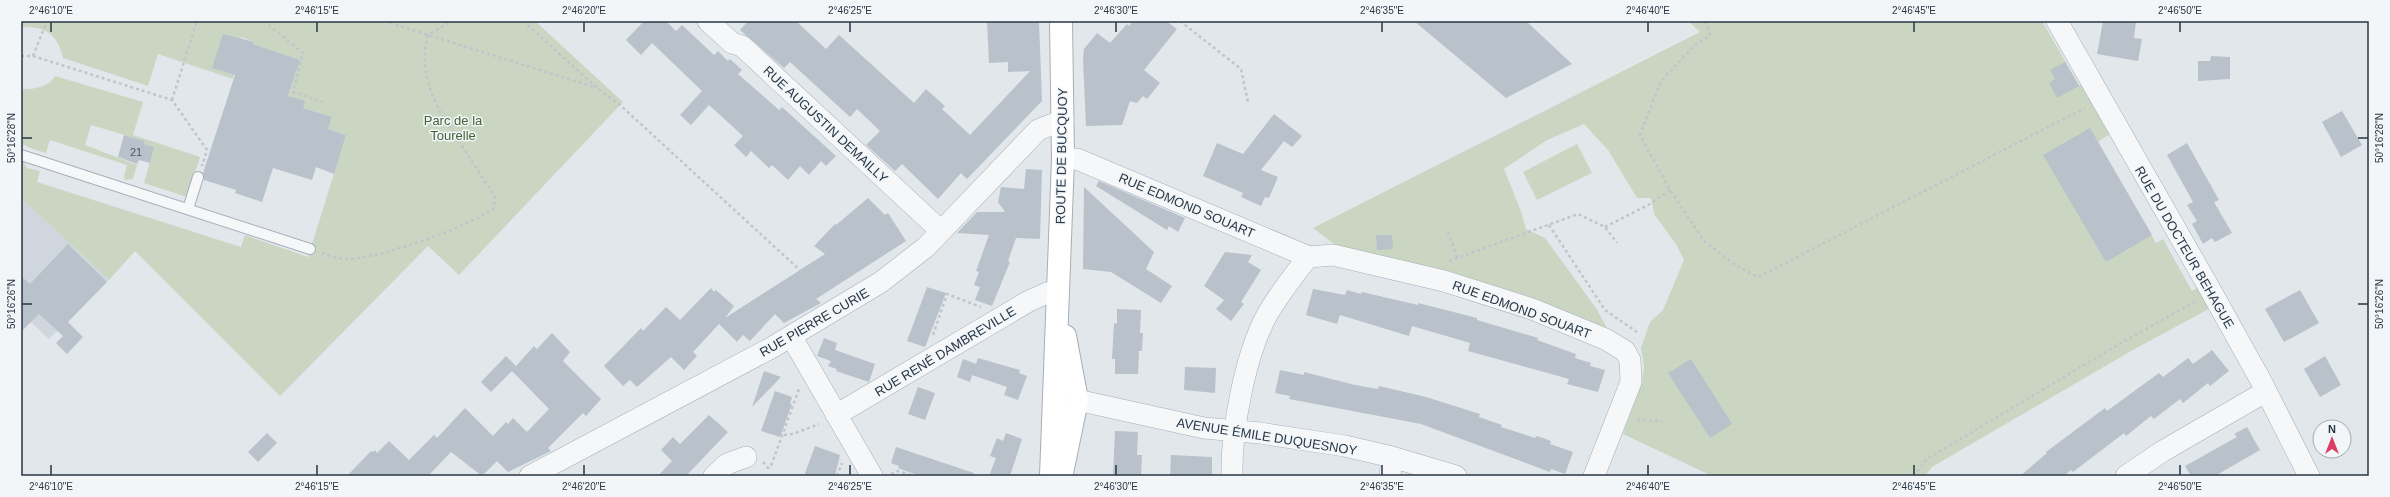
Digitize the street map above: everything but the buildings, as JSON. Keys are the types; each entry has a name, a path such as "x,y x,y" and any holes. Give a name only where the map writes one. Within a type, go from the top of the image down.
{"main road":[{"name":"ROUTE DE BUCQUOY","path":"1051,476 1063,120 1061,21"},
{"name":"ROUTE DE BUCQUOY","path":"1057,292 1077,400 1061,476"}],"street":[{"name":"RUE AUGUSTIN DEMAILLY","path":"708,21 732,43 742,46 941,231"},
{"name":"RUE DU DOCTEUR BEHAGUE","path":"2057,21 2211,291 2266,392 2309,476"},
{"name":"RUE PIERRE CURIE","path":"530,476 846,305 906,264 941,231 1038,130 1063,120"},
{"name":"RUE EDMOND SOUART","path":"1062,159 1077,159 1309,257 1333,255 1423,275 1532,309 1605,339 1625,351 1631,366 1631,382 1594,476"},
{"path":"1232,476 1233,430 1254,349 1267,316 1286,286 1309,257"},
{"name":"RUE RENÉ DAMBREVILLE","path":"836,415 1029,301 1047,293 1057,292"},
{"path":"791,336 872,476"},
{"path":"1056,355 1062,386 1077,400"},
{"path":"2126,476 2163,451 2266,392"},
{"path":"1054,405 1077,400"},
{"name":"AVENUE ÉMILE DUQUESNOY","path":"1077,400 1204,428 1233,430 1338,445 1391,466 1456,476"},
{"path":"714,476 727,464 746,457"}],"lane":[{"path":"21,155 310,250"},
{"path":"188,209 198,178"}],"path":[{"path":"33,56 47,21"},
{"path":"172,100 197,21"},
{"path":"264,21 304,53 293,92 323,102"},
{"path":"384,21 596,88"},
{"path":"310,250 348,259 396,250 467,224 486,215 494,208 495,197 433,98 424,60 424,46 428,35 452,21"},
{"path":"523,21 596,88 620,105 832,300 841,300 846,305"},
{"path":"1180,21 1242,69 1248,102"},
{"path":"1705,21 1710,35 1693,47 1661,81 1640,135 1670,190 1704,241 1735,265 1758,277 2102,100"},
{"path":"21,56 33,56 172,100 206,150 198,178"},
{"path":"1605,227 1650,204 1670,190"},
{"path":"1423,275 1435,265 1458,259 1578,214 1605,227 1617,243"},
{"path":"1549,225 1605,310 1637,332"},
{"path":"1448,232 1458,259"},
{"path":"1913,476 1927,459 2211,291"},
{"path":"936,356 930,343 947,294 992,311 1000,318"},
{"path":"746,457 755,459 760,457 768,468 784,435 801,383"},
{"path":"784,435 811,428 836,415"},
{"path":"1617,417 1627,420 1662,421"},
{"path":"887,476 898,471 914,476"}],"shaded area":[{"path":"21,198 109,280 49,339 21,313"}],"green space":[{"name":"Parc de la Tourelle","path":"21,21 535,21 623,102 459,275 428,246 280,396 135,251 109,280 21,198 21,165 23,161 27,168 40,171 37,182 241,247 245,235 308,257 346,135 328,129 332,117 303,108 294,98 288,96 300,60 253,44 254,42 241,37 233,79 158,54 148,86 63,58 54,37 44,30 21,27"},
{"path":"1688,21 2042,21 2079,85 2081,85 2110,134 2098,142 2156,243 2163,239 2192,291 2206,282 2218,304 2131,351 1932,467 1925,476 1712,476 1623,434 1642,382 1644,366 1641,348 1650,322 1663,310 1684,260 1676,244 1654,214 1651,198 1637,198 1608,150 1584,124 1547,140 1504,169 1521,211 1526,229 1545,238 1596,308 1608,330 1520,295 1442,270 1339,248 1313,228 1700,32"},
{"path":"55,76 143,102 133,135 200,157 187,197 144,183 154,147 144,144 145,141 91,125 85,145 137,165 133,179 125,180 124,176 127,165 50,140 46,153 30,148 21,143 21,89 40,87 49,83"},
{"path":"1577,144 1592,173 1537,200 1523,172"}]}
